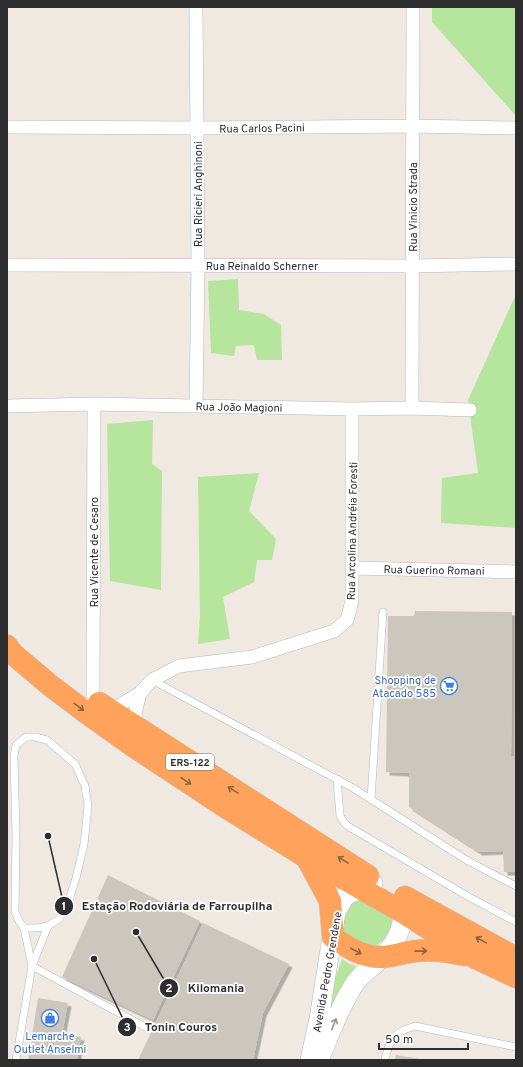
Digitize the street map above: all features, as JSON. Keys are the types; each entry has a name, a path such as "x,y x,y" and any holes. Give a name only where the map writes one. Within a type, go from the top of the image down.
{"highway":[{"name":"ERS-122","path":"7,639 369,885 404,905 516,958"},
{"name":"ERS-122","path":"7,646 13,654 51,686 108,728 227,808 306,857 369,885"},
{"path":"306,857 330,900 328,945 345,946 362,954 383,957 417,951 444,951 474,957"},
{"name":"ERS-122","path":"404,905 474,957 516,977"}],"main road":[{"name":"Avenida Pedro Grendene","path":"310,1060 328,945 336,912 345,896 369,885"},
{"name":"Avenida Pedro Grendene","path":"319,1060 344,1000 357,980 383,957 397,940 404,905"}],"street":[{"name":"Rua Ricieri Anghinoni","path":"196,7 198,128 196,406"},
{"name":"Rua Vinicio Strada","path":"412,408 414,7"},
{"name":"Rua Carlos Pacini","path":"7,127 198,128 413,126 516,128"},
{"name":"Rua Reinaldo Scherner","path":"7,265 413,266 516,264"},
{"name":"Rua João Magioni","path":"7,406 94,404 470,410"},
{"name":"Rua Vicente de Cesaro","path":"94,404 102,705"},
{"name":"Rua Arcolina Andréia Foresti","path":"140,693 152,680 179,666 252,657 334,631 347,620 352,601 353,568 352,409"},
{"name":"Rua Guerino Romani","path":"353,568 516,572"},
{"path":"102,705 140,693"},
{"path":"136,728 136,709 140,693"}],"lane":[{"path":"371,799 384,612"},
{"path":"152,680 371,799 468,861 516,886"},
{"path":"24,928 48,926 59,919 69,900 84,844 88,806 85,786 75,764 47,740 35,737 26,737 16,745 14,756 16,836 15,912 24,928 32,966 145,1027"},
{"path":"337,780 340,816 346,825 469,897 516,922"},
{"path":"16,1060 32,966 48,926"},
{"path":"385,1060 389,1042 400,1030 415,1026 516,1047"}],"green space":[{"path":"432,7 516,7 516,116 432,22"},
{"path":"238,279 239,310 264,314 281,325 282,360 257,360 254,345 236,346 234,356 211,353 208,281"},
{"path":"516,294 516,528 441,523 442,478 478,473 468,400"},
{"path":"153,420 152,464 162,471 161,590 110,581 107,424"},
{"path":"259,473 249,511 276,539 272,560 257,560 254,582 223,597 230,639 198,644 200,615 198,477"},
{"path":"360,896 394,916 391,934 377,945 356,945 343,934 343,912 353,900"},
{"path":"342,959 349,964 356,966 338,992 324,1024 331,991"}],"building":[{"name":"Shopping de Atacado 585","path":"415,611 512,612 511,756 516,756 516,872 504,872 503,851 479,852 409,807 409,773 386,772 388,616 414,616"},
{"path":"108,875 200,921 153,1020 62,977"},
{"path":"203,923 289,964 263,1013 253,1060 138,1060"},
{"name":"Lemarche Outlet Anselmi","path":"38,998 68,1003 62,1034 81,1037 77,1060 28,1060"},
{"path":"396,1055 420,1059 420,1060 395,1060"}],"place":[{"name":"Shopping de Atacado 585","path":"449,686"},
{"name":"Estação Rodoviária de Farroupilha","path":"48,836"},
{"name":"Kilomania","path":"136,932"},
{"name":"Tonin Couros","path":"94,959"},
{"name":"Lemarche Outlet Anselmi","path":"50,1018"}]}
